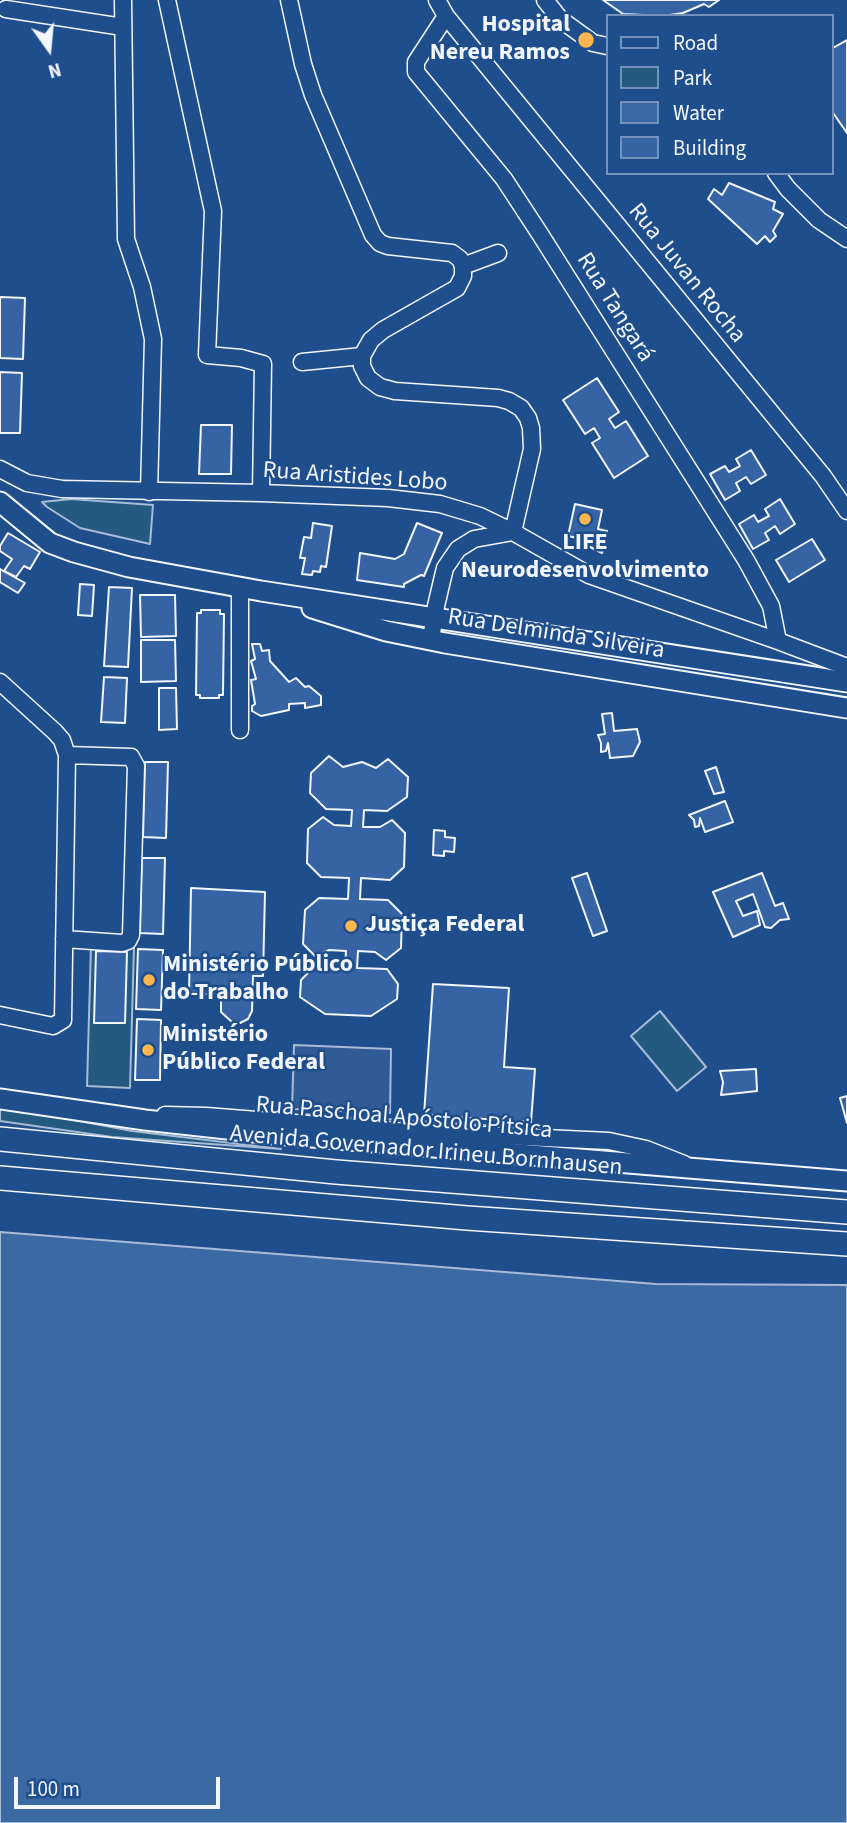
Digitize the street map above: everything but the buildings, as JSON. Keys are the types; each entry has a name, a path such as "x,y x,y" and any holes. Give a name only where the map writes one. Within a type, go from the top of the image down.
{"highway":[{"name":"Avenida Governador Irineu Bornhausen","path":"0,1139 336,1172 847,1212"},
{"path":"0,1178 467,1218 847,1244"}],"main road":[{"name":"Rua Delminda Silveira","path":"0,502 50,543 129,567 261,591 847,682"},
{"name":"Rua Delminda Silveira","path":"261,591 364,625 431,640 847,708"},
{"name":"Rua Paschoal Apóstolo Pítsica","path":"0,1099 145,1120 379,1144 847,1181"}],"street":[{"path":"122,0 126,239 142,287 153,339 149,492"},
{"path":"167,0 213,211 207,355 263,364 261,493"},
{"path":"289,0 303,64 313,95 373,235 380,243 388,246 452,253 463,266 463,276 457,288 383,330 371,340 362,356 362,366 368,378 380,387 395,391 509,401 521,408 531,428 531,450 513,532 474,539 458,549 445,568 431,640"},
{"name":"Rua Juvan Rocha","path":"437,0 446,16 823,476 847,511"},
{"path":"545,0 560,19 593,43 606,46"},
{"path":"5,9 46,7 123,27"},
{"name":"Rua Tangará","path":"446,16 416,62 416,72 493,165 540,234 746,560 771,606 778,640"},
{"path":"777,175 788,190 819,220 847,239"},
{"path":"463,266 498,253"},
{"path":"302,362 362,356"},
{"name":"Rua Aristides Lobo","path":"0,469 27,482 62,489 261,493 422,501 461,509 513,532 589,575 778,640 847,667"},
{"path":"240,587 240,730"},
{"path":"0,682 55,732 62,740 67,755 63,1020 53,1026 0,1015"},
{"path":"64,939 122,943 128,941 131,936 136,766 131,757 67,755"}],"green space":[{"path":"71,499 153,505 150,544 80,528 42,502"},
{"path":"91,946 134,947 130,1088 87,1086"},
{"path":"660,1011 706,1067 677,1091 631,1036"},
{"path":"0,1109 27,1111 132,1131 281,1149 112,1137 0,1121"}],"shaded area":[{"path":"294,1045 391,1049 390,1113 292,1109"},
{"path":"301,1114 532,1128 537,1135 300,1120"}],"water":[{"path":"0,1232 656,1284 847,1285 847,1823 0,1823"}],"place":[{"name":"Hospital Nereu Ramos","path":"586,40"},
{"name":"LIFE Neurodesenvolvimento","path":"585,519"},
{"name":"Justiça Federal","path":"351,926"},
{"name":"Ministério Público do Trabalho","path":"149,980"},
{"name":"Ministério Público Federal","path":"148,1050"}]}
